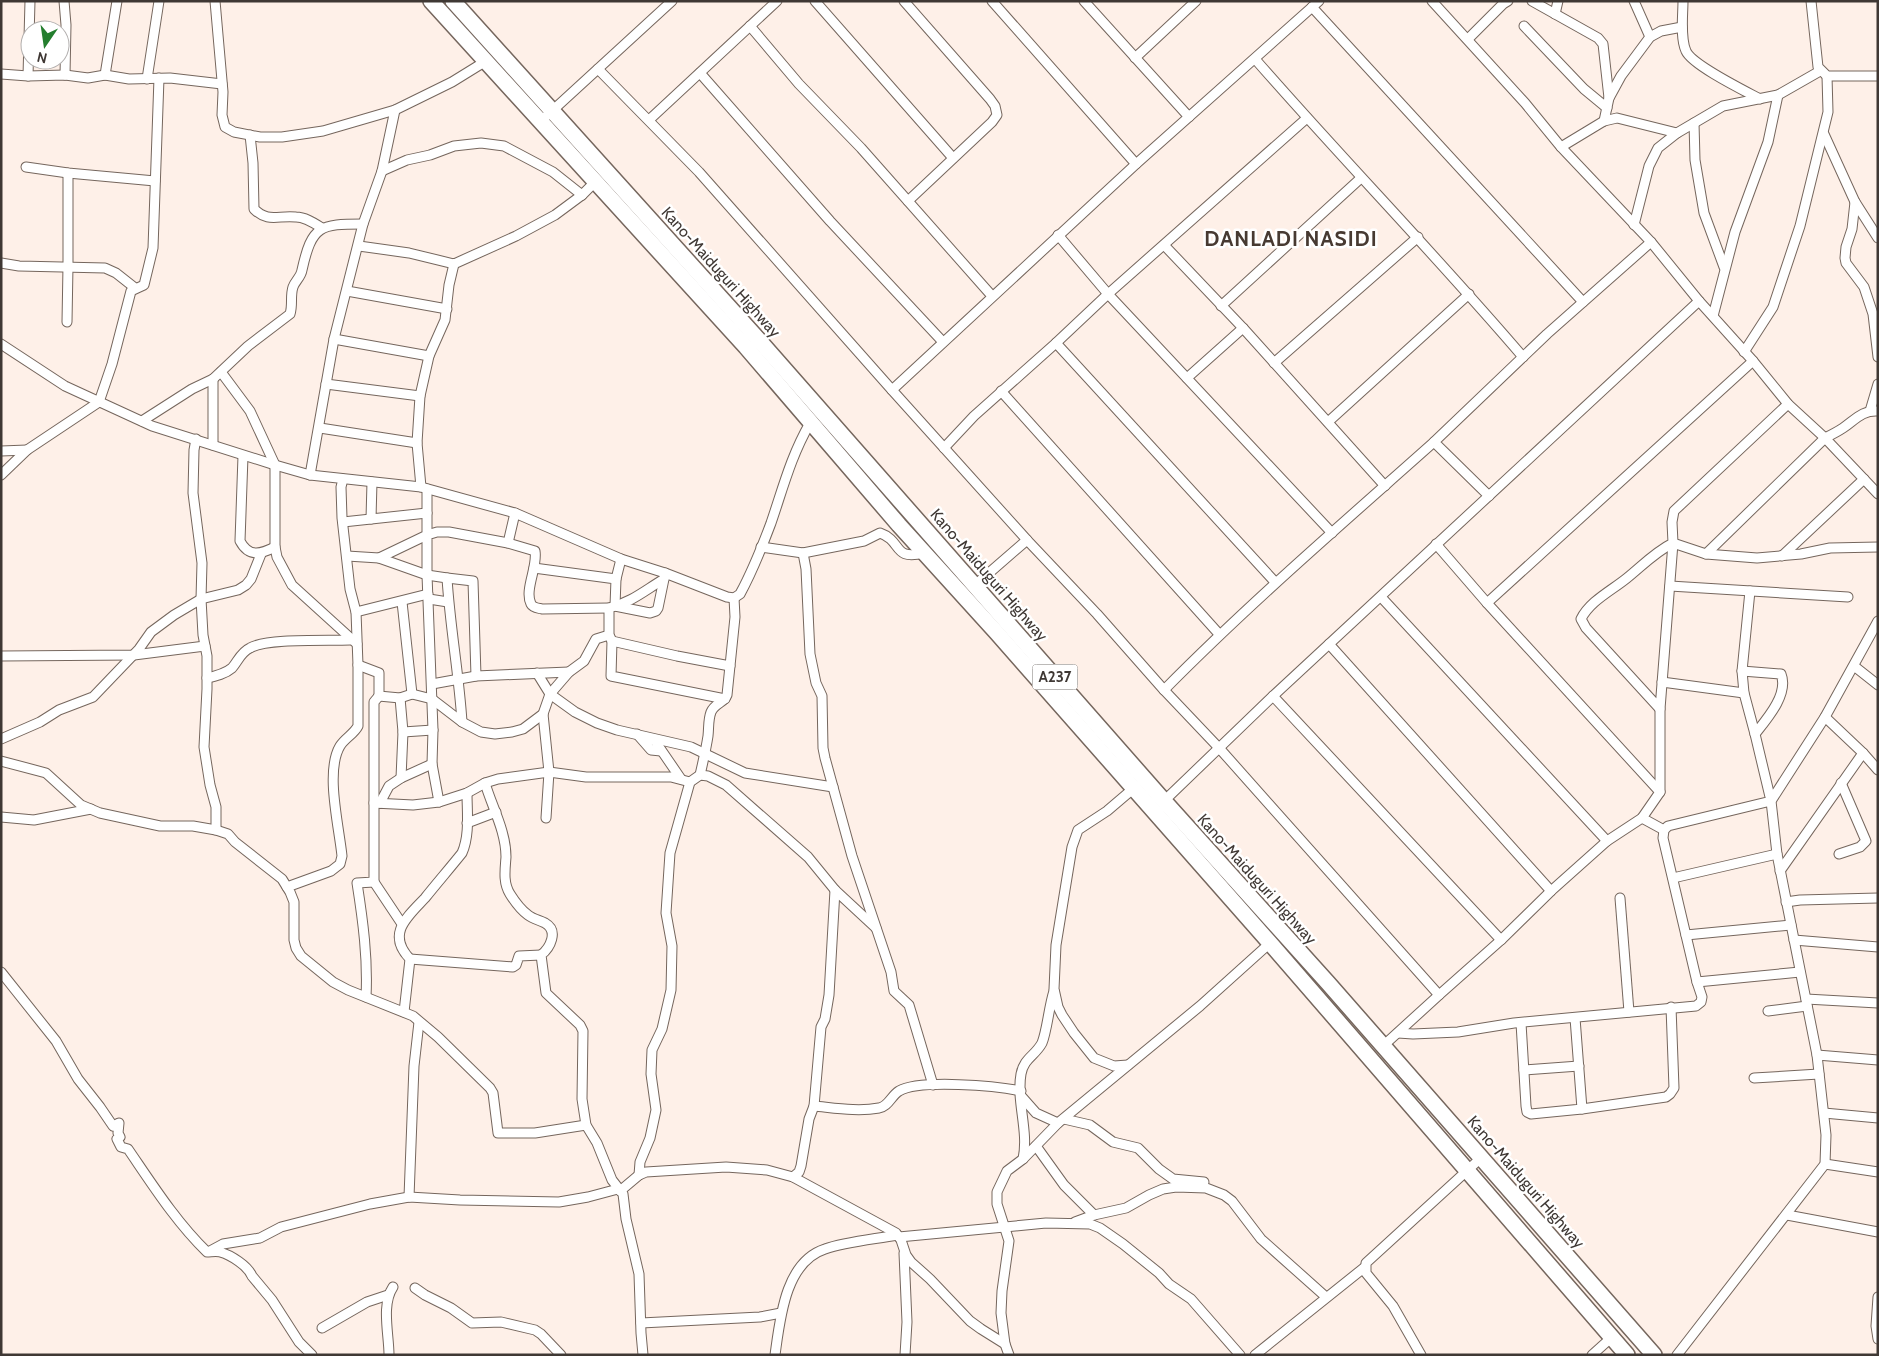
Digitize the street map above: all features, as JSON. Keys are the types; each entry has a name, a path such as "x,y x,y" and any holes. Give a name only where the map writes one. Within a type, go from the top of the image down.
{"highway":[{"name":"Kano-Maiduguri Highway","path":"430,1 746,347 924,553 998,633 1270,943 1627,1355"},
{"name":"Kano-Maiduguri Highway","path":"454,1 757,338 1164,801 1482,1157 1654,1355"}],"street":[{"path":"28,76 30,1"},
{"path":"64,1 66,25 65,75"},
{"path":"104,75 117,1"},
{"path":"147,79 159,1"},
{"path":"215,1 224,92 222,116 225,127 234,132 260,137 282,137 323,131 396,110 452,82 486,61"},
{"path":"540,122 672,1"},
{"path":"649,120 777,1"},
{"path":"815,1 953,158"},
{"path":"904,1 954,56 995,106 997,115 992,122 908,201"},
{"path":"992,1 1136,164"},
{"path":"1135,58 1196,1"},
{"path":"1468,39 1508,1"},
{"path":"1532,1 1598,38 1603,44 1609,98"},
{"path":"1555,14 1558,1"},
{"path":"1634,1 1638,14 1650,37"},
{"path":"1683,1 1682,28 1686,52 1706,69 1760,100"},
{"path":"1744,352 1773,307 1800,226 1824,134 1828,112 1824,74 1818,67 1811,1"},
{"path":"1086,2 1189,117"},
{"path":"1434,2 1525,103 1561,147 1652,242 1699,302 1753,361 1788,404 1825,438 1878,494"},
{"path":"892,390 1058,235 1315,4 1583,302"},
{"path":"750,26 799,84 861,148 992,296"},
{"path":"1524,26 1584,89 1607,108"},
{"path":"1604,121 1609,98 1621,76 1650,37 1661,31 1682,28"},
{"path":"1255,59 1361,178 1418,237 1523,357"},
{"path":"598,69 699,172 944,448 1220,749 1439,995"},
{"path":"700,73 830,221 943,342"},
{"path":"1,74 28,76 65,75 88,78 104,75 129,79 159,78 222,84"},
{"path":"1634,225 1649,166 1658,148 1694,122 1723,106 1778,95 1824,74 1878,76"},
{"path":"1,475 27,450 99,402 112,364 131,291 144,285 153,248 159,78"},
{"path":"1713,316 1734,232 1768,142 1778,95"},
{"path":"310,474 320,428 334,339 363,224 382,171 396,110"},
{"path":"944,448 1001,391 1307,118"},
{"path":"1561,147 1604,121 1617,118 1677,133"},
{"path":"1694,122 1695,160 1704,213 1724,267"},
{"path":"1824,134 1855,202 1878,238"},
{"path":"250,135 254,164 254,209 264,217 296,216 310,220 322,228"},
{"path":"382,171 407,160 430,155 454,146 481,143 504,146 553,172 582,195"},
{"path":"26,167 155,181"},
{"path":"66,322 68,173"},
{"path":"1221,306 1361,178"},
{"path":"358,246 409,253 454,264 516,236 555,215 582,195 596,181"},
{"path":"1855,202 1852,229 1846,247 1845,258 1846,263 1864,287 1873,314 1878,357"},
{"path":"142,421 192,388 213,379 248,346 290,314 293,307 294,285 302,271 303,261 312,240 322,228 335,224 363,224"},
{"path":"1058,235 1108,294 1332,533"},
{"path":"1274,363 1418,237"},
{"path":"1164,690 1219,634 1275,582 1434,442 1523,357 1652,242"},
{"path":"1164,245 1243,328 1384,486"},
{"path":"1,263 19,266 105,268 116,273 135,288"},
{"path":"439,802 432,764 433,730 432,684 429,660 427,513 417,443 420,396 429,356 445,320 449,285 454,264"},
{"path":"347,291 447,309"},
{"path":"1328,422 1469,294"},
{"path":"1164,801 1273,696 1699,302"},
{"path":"1187,378 1243,328"},
{"path":"334,339 429,356"},
{"path":"1056,343 1275,582"},
{"path":"1,344 65,386 142,421 275,466 342,479 424,488 515,513 621,559 665,576 734,598"},
{"path":"1487,603 1753,361"},
{"path":"222,372 250,411 275,466 275,547 278,557 292,585 353,642"},
{"path":"213,379 213,445"},
{"path":"326,384 420,396"},
{"path":"1706,554 1825,438 1843,428 1857,416 1874,410 1878,384"},
{"path":"1001,391 1219,634"},
{"path":"1383,1046 1501,940 1550,891 1606,841 1642,818 1660,792 1660,709 1674,511 1788,404"},
{"path":"734,598 740,594 762,547 790,462 810,423"},
{"path":"320,428 417,443"},
{"path":"196,439 193,493 202,563 201,599 207,656 204,747 210,785 216,807 216,830"},
{"path":"1434,442 1489,496"},
{"path":"1,451 27,450"},
{"path":"244,456 240,542 248,550 261,554"},
{"path":"287,887 331,872 340,864 342,856 333,794 334,762 340,746 358,726 358,665 353,642 356,612 350,589 342,522 342,479"},
{"path":"1781,556 1864,479"},
{"path":"371,519 372,482"},
{"path":"342,522 427,513"},
{"path":"508,543 515,513"},
{"path":"380,558 437,532 449,532 508,543 535,551 530,587 530,603 533,607 542,609 612,607 654,613 658,608 665,576"},
{"path":"762,547 803,553 864,541 880,533 886,535 903,553 911,557 924,553"},
{"path":"974,586 1027,540"},
{"path":"1660,709 1586,628 1581,619 1586,610 1661,549 1673,543 1706,554 1757,558 1830,548 1878,547"},
{"path":"1436,544 1487,603 1660,792"},
{"path":"1,739 40,722 59,710 93,697 134,655 151,632 201,599 238,590 246,585 251,579 261,554 275,547"},
{"path":"803,553 806,569 810,654 816,683 822,696 823,748 852,856 891,972 894,991 909,1005 933,1085"},
{"path":"347,556 380,558 427,575 473,582 476,676"},
{"path":"621,559 612,607 610,638 611,676 725,699"},
{"path":"534,568 616,579"},
{"path":"612,607 626,604 665,576"},
{"path":"447,578 448,602 459,678 462,722"},
{"path":"1670,586 1848,597"},
{"path":"1677,1355 1825,1164 1826,1134 1817,1054 1780,871 1770,801 1744,693 1742,671 1750,591"},
{"path":"356,612 429,597 448,602"},
{"path":"1381,597 1606,841"},
{"path":"725,699 736,617 734,598"},
{"path":"402,602 412,694"},
{"path":"1398,1033 1458,1032 1492,1025 1696,1006 1701,1002 1702,997 1663,838 1664,830 1676,823 1701,819 1770,801 1825,717 1878,621"},
{"path":"546,818 548,772 543,714 550,694 569,672 584,661 596,639 610,638 677,656 730,666"},
{"path":"207,678 226,672 233,667 242,653 258,644 286,641 353,642"},
{"path":"1329,644 1550,891"},
{"path":"1,656 134,655 205,646"},
{"path":"358,665 379,673 379,696 374,702 377,803 374,882 402,924"},
{"path":"1854,666 1878,685"},
{"path":"1742,671 1773,672 1780,674 1783,681 1780,695 1771,713 1755,734"},
{"path":"432,684 476,676 569,672"},
{"path":"537,673 550,694 575,712 604,725 690,747 745,773 833,787"},
{"path":"1662,682 1744,693"},
{"path":"379,696 400,698 412,694 432,699 462,722 481,732 496,734 523,729 543,714"},
{"path":"1273,696 1501,940"},
{"path":"400,698 403,732 402,778"},
{"path":"700,775 712,709 716,704 725,699"},
{"path":"1825,717 1877,766"},
{"path":"403,732 433,730"},
{"path":"637,734 656,741 661,751 685,780"},
{"path":"1780,871 1863,753"},
{"path":"1,761 46,773 81,805 111,816 152,824 193,826 228,834 235,842 282,879 287,887 294,902 294,940 301,956 332,982 404,1012 420,1022 490,1088 498,1133 535,1133 586,1125"},
{"path":"377,803 388,786 432,764"},
{"path":"377,803 413,805 439,802 466,793 485,783 548,772 586,777 643,776 685,780 700,775 708,776 726,785 808,857 836,890 876,928"},
{"path":"639,1175 640,1162 650,1138 656,1110 651,1074 652,1050 662,1029 671,990 672,946 666,913 670,854 685,780"},
{"path":"466,793 467,823 465,846 462,853 402,924 399,942 402,951 410,959 513,967 520,956 541,955 549,949 552,933 550,927 546,924 528,916 507,889 504,866 506,857 504,840 485,783"},
{"path":"1839,854 1860,847 1866,841 1841,783"},
{"path":"1128,1065 1114,1066 1094,1058 1062,1016 1054,989 1056,946 1072,847 1078,830 1107,811 1134,788"},
{"path":"1,817 34,820 91,809"},
{"path":"467,823 496,812"},
{"path":"1642,818 1664,830"},
{"path":"1673,878 1777,854"},
{"path":"366,997 365,944 357,883 374,882"},
{"path":"793,1177 802,1166 809,1119 814,1106 819,1040 821,1027 828,1010 830,995 836,890"},
{"path":"1620,898 1628,1012"},
{"path":"1786,902 1878,898"},
{"path":"1686,935 1791,925"},
{"path":"1794,940 1878,948"},
{"path":"1009,1355 1005,1344 1001,1313 1009,1241 997,1204 999,1185 1007,1171 1023,1159 1061,1121 1270,943"},
{"path":"541,955 546,993 580,1024 583,1031 582,1099 586,1125 597,1143 612,1180 623,1194 626,1219 639,1274 640,1324 644,1355"},
{"path":"404,1012 410,959"},
{"path":"1,972 56,1041 78,1079 106,1114 113,1126 119,1123 118,1133 120,1137 117,1139 121,1147 128,1149 164,1201 207,1252"},
{"path":"1697,982 1800,972"},
{"path":"1023,1159 1025,1146 1021,1076 1025,1062 1038,1050 1042,1042 1049,1004 1054,989"},
{"path":"1768,1011 1806,1003 1878,1003"},
{"path":"1521,1023 1526,1106 1528,1112 1530,1114 1582,1109 1666,1097 1670,1094 1674,1088 1671,1007"},
{"path":"1575,1018 1582,1109"},
{"path":"409,1197 414,1066 420,1022"},
{"path":"1817,1054 1878,1060"},
{"path":"1524,1070 1579,1066"},
{"path":"1754,1078 1819,1074"},
{"path":"814,1106 855,1109 879,1108 884,1107 899,1091 917,1086 1000,1086 1021,1093 1036,1113 1043,1118 1090,1125 1113,1142 1138,1148 1159,1169 1173,1179 1207,1183 1213,1190 1232,1201 1261,1239 1326,1297"},
{"path":"1824,1113 1878,1118"},
{"path":"1036,1146 1064,1185 1094,1215"},
{"path":"1421,1355 1393,1306 1366,1273 1366,1263 1482,1157"},
{"path":"1825,1164 1878,1172"},
{"path":"207,1252 223,1244 248,1242 260,1238 281,1227 370,1204 409,1197 559,1202 619,1190 639,1175 655,1171 726,1167 766,1170 793,1177 898,1236 911,1262 970,1321 1005,1344"},
{"path":"1070,1224 1094,1215 1126,1208 1149,1195 1164,1190 1196,1187 1213,1190"},
{"path":"1787,1215 1878,1232"},
{"path":"775,1355 781,1313 798,1268 810,1256 825,1249 898,1236 1046,1223 1090,1224 1100,1228 1123,1244 1170,1284 1191,1299 1240,1355"},
{"path":"904,1248 907,1322 905,1355"},
{"path":"207,1252 219,1251 239,1261 252,1273 252,1276 272,1300 299,1342 312,1355"},
{"path":"1255,1355 1366,1267"},
{"path":"415,1288 425,1296 451,1308 472,1323 502,1322 534,1330 541,1334 561,1355"},
{"path":"322,1328 366,1302 391,1291 387,1311 389,1355"},
{"path":"1878,1297 1876,1326 1878,1339"},
{"path":"640,1324 760,1317 781,1313"},
{"path":"1592,1355 1612,1337"}],"district":[{"name":"DANLADI NASIDI","path":"1291,238"}]}
